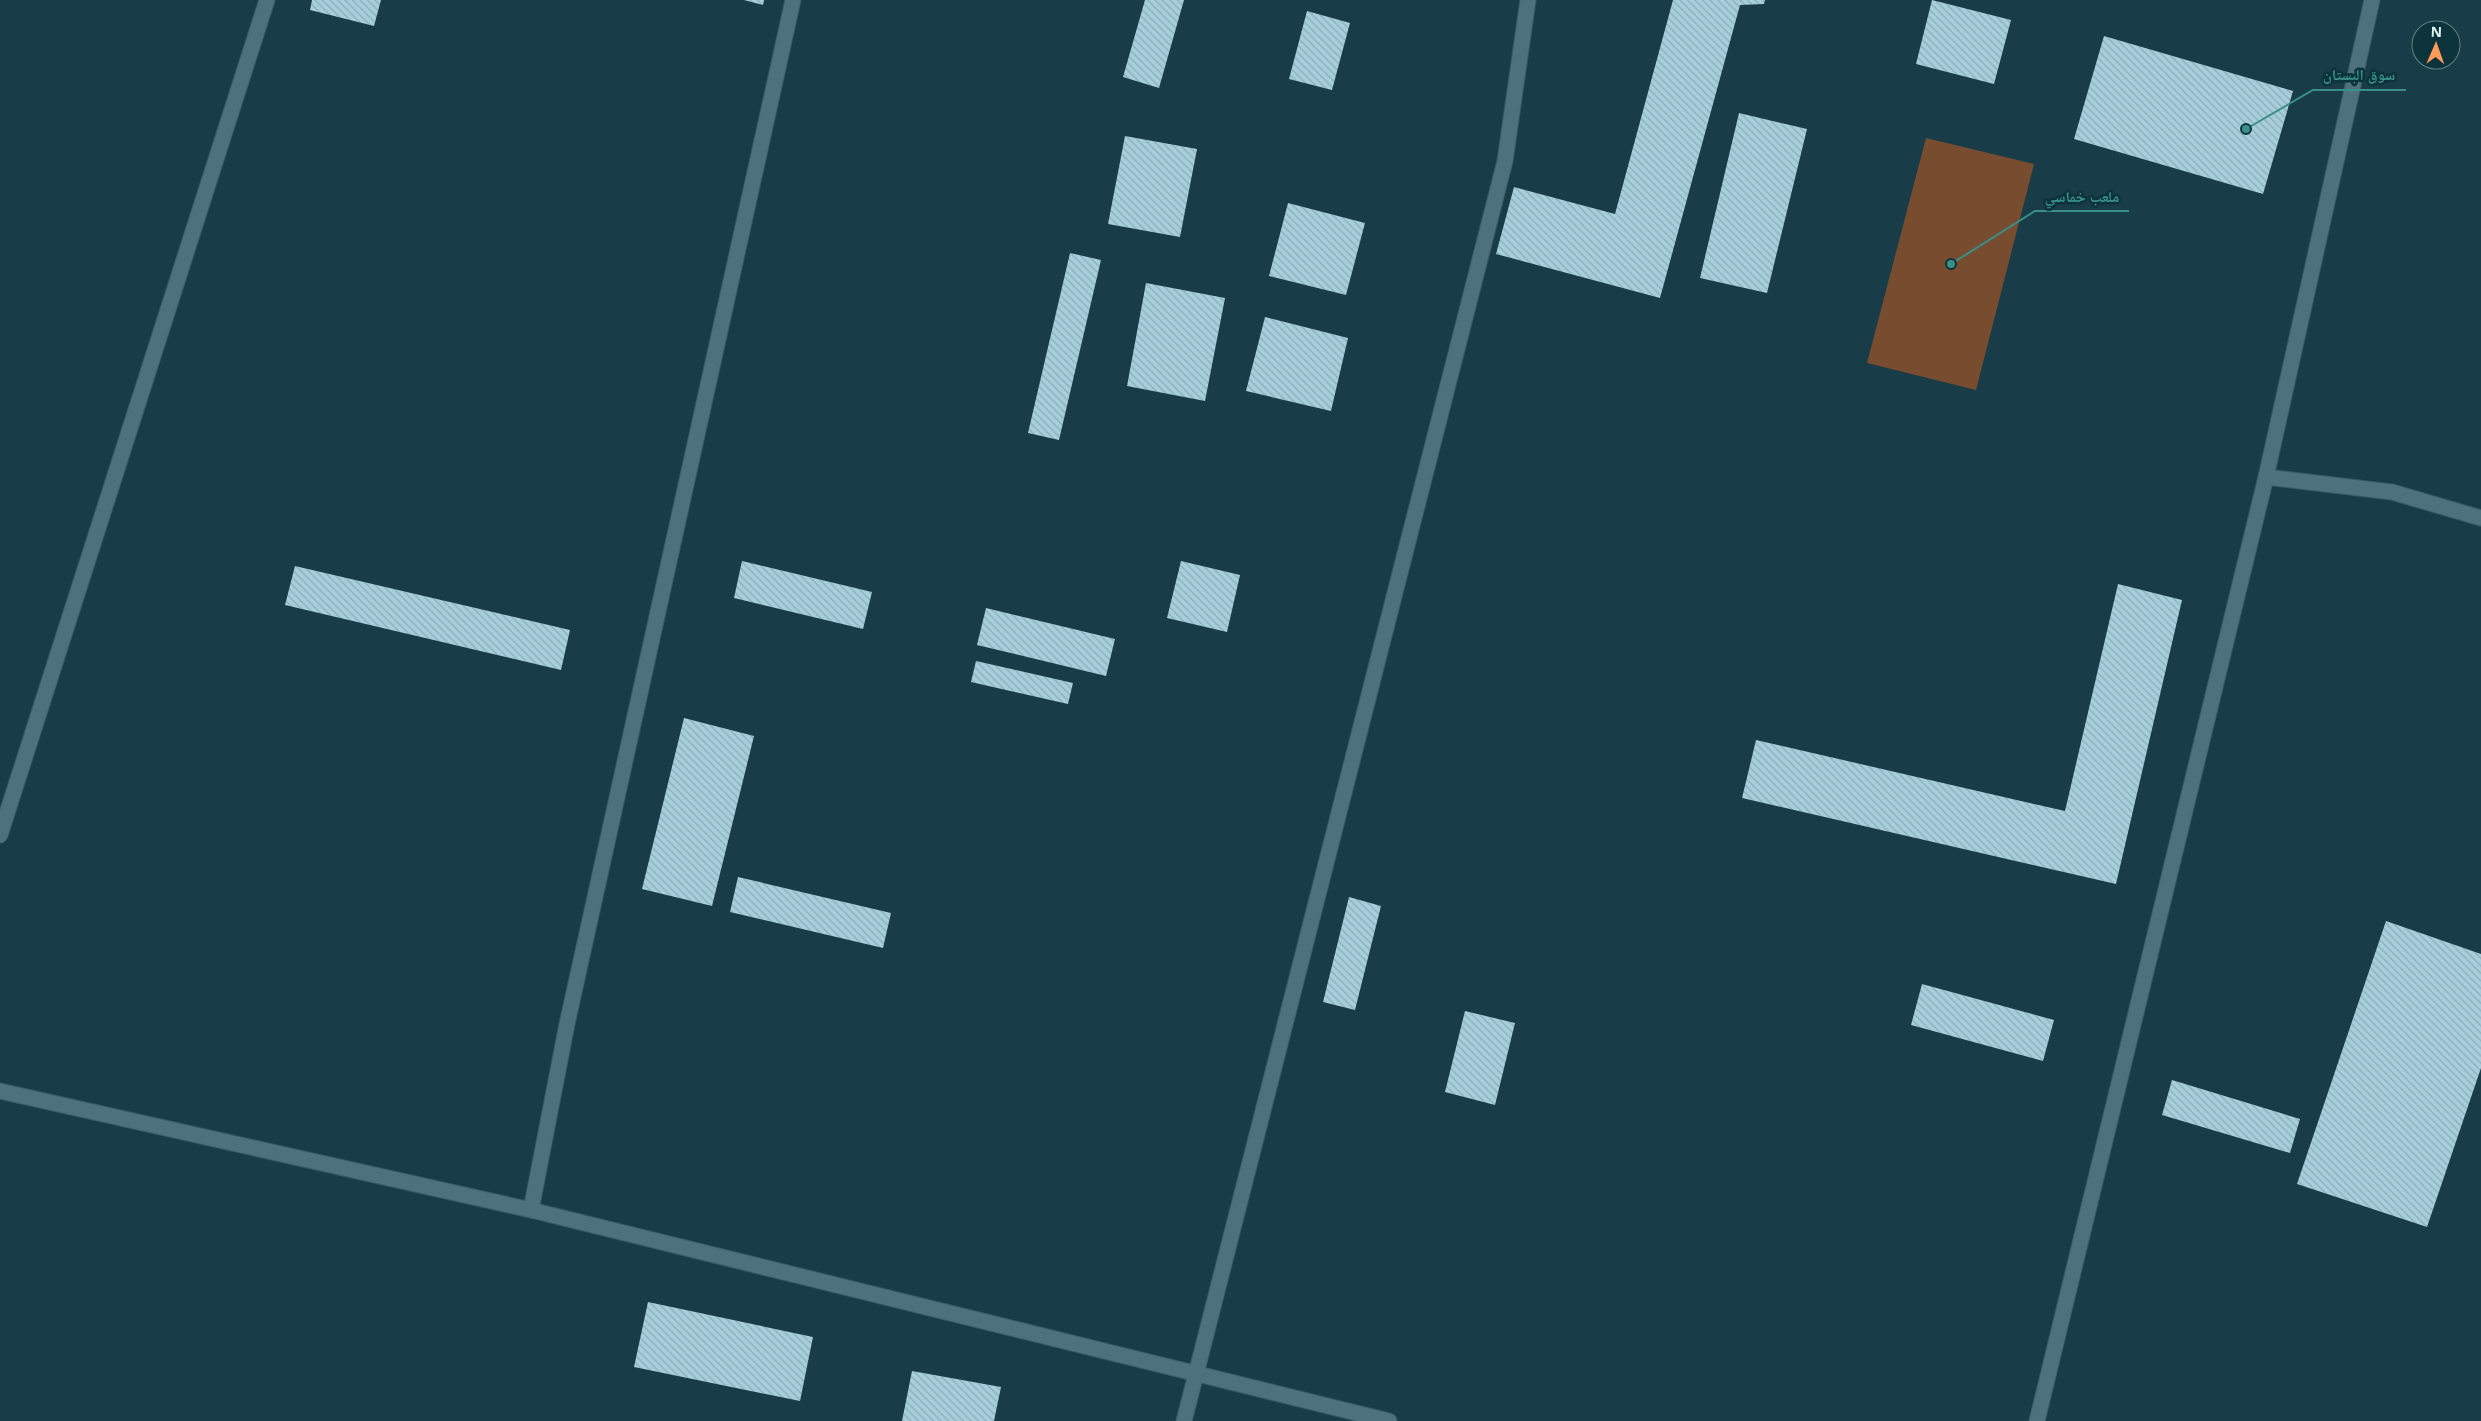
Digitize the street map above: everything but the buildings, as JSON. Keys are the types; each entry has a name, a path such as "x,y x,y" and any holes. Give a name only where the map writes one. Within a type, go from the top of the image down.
{"street":[{"path":"0,835 267,0"},
{"path":"531,1210 567,1024 792,0"},
{"path":"1184,1421 1505,161 1528,0"},
{"path":"2037,1421 2266,477 2372,0"},
{"path":"2266,477 2392,492 2481,518"},
{"path":"0,1091 531,1210 1389,1421"}],"shaded area":[{"path":"1926,138 2034,164 1976,390 1867,363"}],"place":[{"name":"سوق البستان","path":"2246,129"},
{"name":"ملعب خماسي","path":"1951,264"}]}
